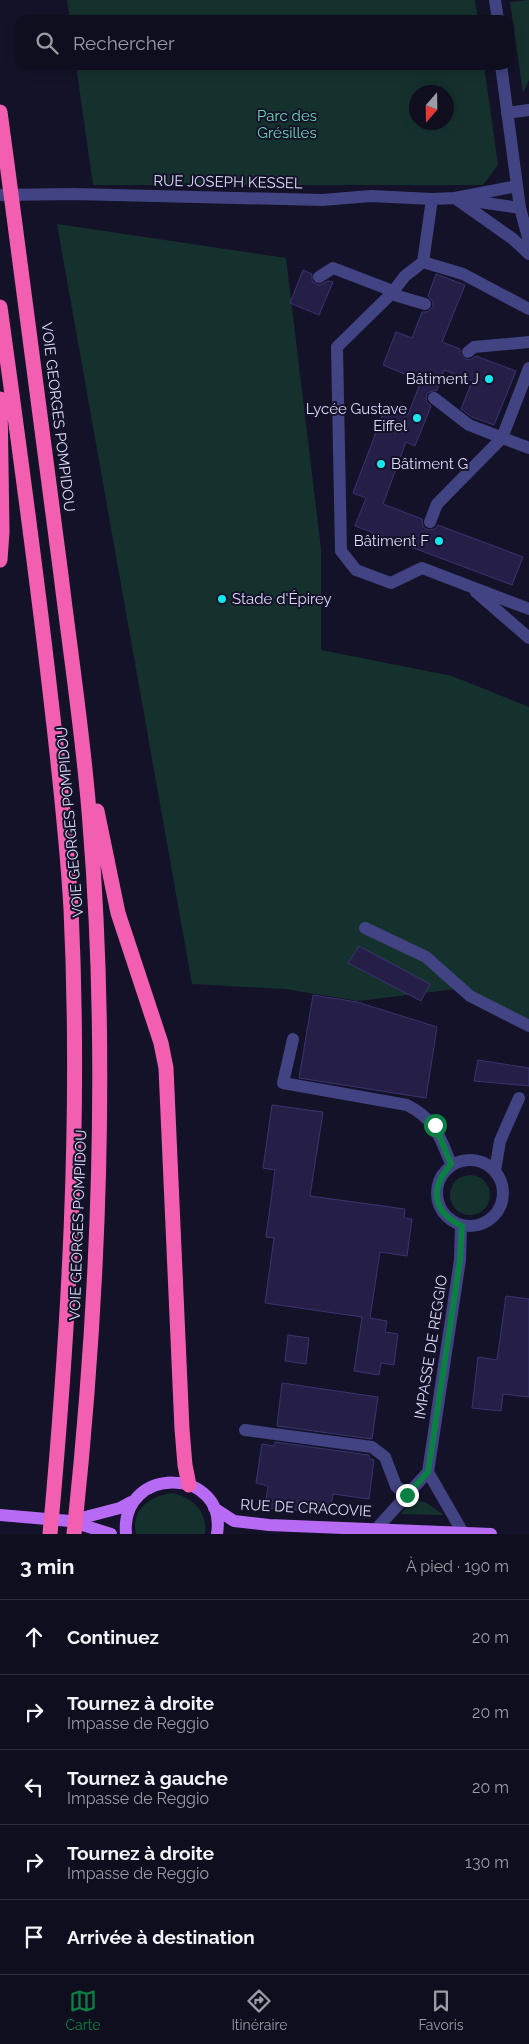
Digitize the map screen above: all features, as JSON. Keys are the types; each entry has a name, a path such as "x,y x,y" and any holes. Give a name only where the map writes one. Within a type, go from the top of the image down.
{"highway":[{"name":"VOIE GEORGES POMPIDOU","path":"0,112 82,746 96,909 99,1066 98,1203 93,1316 79,1493 72,1528"},
{"name":"VOIE GEORGES POMPIDOU","path":"0,307 46,657 65,821 71,911 73,1203 66,1355 50,1534"},
{"path":"0,400 2,466 0,560"},
{"path":"82,746 118,913 161,1043 166,1068 182,1429 189,1485"}],"main road":[{"path":"72,1528 120,1508 154,1485 176,1482 199,1489 214,1508 217,1519 217,1534"},
{"path":"126,1534 126,1524 131,1502"},
{"name":"RUE DE CRACOVIE","path":"214,1508 234,1521 269,1525 491,1534"},
{"path":"0,1515 111,1534"}],"street":[{"path":"495,0 497,15"},
{"path":"503,70 520,208 529,241"},
{"path":"507,113 529,110"},
{"name":"RUE JOSEPH KESSEL","path":"455,198 517,186"},
{"name":"RUE JOSEPH KESSEL","path":"0,195 322,200 371,196 455,198 520,208"},
{"path":"432,198 423,262 337,347 341,551 356,570 391,583 422,568 529,609"},
{"path":"455,198 513,239 529,254"},
{"path":"423,262 463,274 529,309"},
{"path":"319,277 333,268 424,304"},
{"path":"468,352 474,347 529,342"},
{"path":"430,522 437,504 502,438 529,368"},
{"path":"434,398 469,425 529,448"},
{"path":"469,586 529,638"},
{"path":"365,928 426,957 470,996 529,1026"},
{"path":"293,1038 283,1083 407,1105 422,1113 435,1125 451,1164"},
{"path":"495,1171 500,1141 520,1098"},
{"path":"472,1159 485,1163 495,1171 502,1182 503,1194 500,1207 494,1217 484,1223 462,1226 450,1220 442,1212 436,1199 436,1188 440,1176 451,1164 472,1159"},
{"name":"IMPASSE DE REGGIO","path":"428,1472 460,1260 462,1226"},
{"path":"245,1430 372,1447 385,1457 396,1486 407,1495"},
{"path":"377,1528 428,1472 461,1533"}],"green space":[{"path":"67,0 475,0 477,15 69,15"},
{"path":"529,0 529,80 523,93 514,30 514,15 512,15 510,2"},
{"name":"Parc des Grésilles","path":"77,70 485,70 498,165 483,185 93,185"},
{"name":"Stade d'Épirey","path":"57,224 286,258 321,549 321,650 452,676 529,707 529,1020 464,988 358,1001 285,989 192,984"},
{"path":"466,1175 474,1175 481,1178 487,1184 490,1195 487,1206 481,1212 474,1215 466,1215 459,1212 453,1206 450,1199 450,1191 453,1184 459,1178"},
{"path":"173,1493 187,1498 198,1507 204,1519 205,1534 136,1534 136,1517 144,1505 150,1500"},
{"path":"411,1500 425,1502 444,1515 401,1514"}],"building":[{"path":"303,270 312,274 312,281 316,284 320,285 328,281 333,282 319,315 290,303"},
{"path":"436,274 465,285 442,342 460,349 460,354 465,359 470,360 476,356 516,371 494,425 472,417 461,409 472,381 444,370 437,390 427,393 426,401 431,406 415,446 406,442 383,504 422,519 423,527 428,530 435,529 438,525 523,557 512,585 355,526 366,498 353,493 386,406 408,415 421,381 383,365 396,332 412,338 422,312 427,312 433,307 433,302 428,296"},
{"path":"359,946 430,984 421,1001 348,963"},
{"path":"313,995 357,1002 437,1027 426,1098 299,1078"},
{"path":"478,1060 529,1068 529,1086 474,1081"},
{"path":"272,1105 323,1112 310,1196 405,1209 404,1218 412,1219 407,1256 380,1252 370,1318 387,1321 385,1332 398,1334 394,1365 381,1363 379,1375 354,1371 362,1317 265,1303 274,1238 266,1237 275,1170 263,1168"},
{"path":"506,1296 529,1299 529,1397 503,1394 501,1411 472,1408 478,1357 497,1360"},
{"path":"288,1335 309,1338 306,1364 285,1361"},
{"path":"282,1383 378,1397 372,1439 277,1426"},
{"path":"275,1442 369,1455 370,1459 374,1460 369,1499 333,1494 330,1512 265,1508 268,1486 256,1483 262,1444 274,1446"}],"place":[{"name":"Bâtiment J","path":"489,379"},
{"name":"Lycée Gustave Eiffel","path":"417,418"},
{"name":"Bâtiment G","path":"381,464"},
{"name":"Bâtiment F","path":"439,541"},
{"name":"Stade d'Épirey","path":"222,599"}],"route":[{"path":"407,1495 428,1472 460,1260 462,1226 450,1220 442,1212 436,1199 436,1188 440,1176 451,1164 435,1125"}]}
